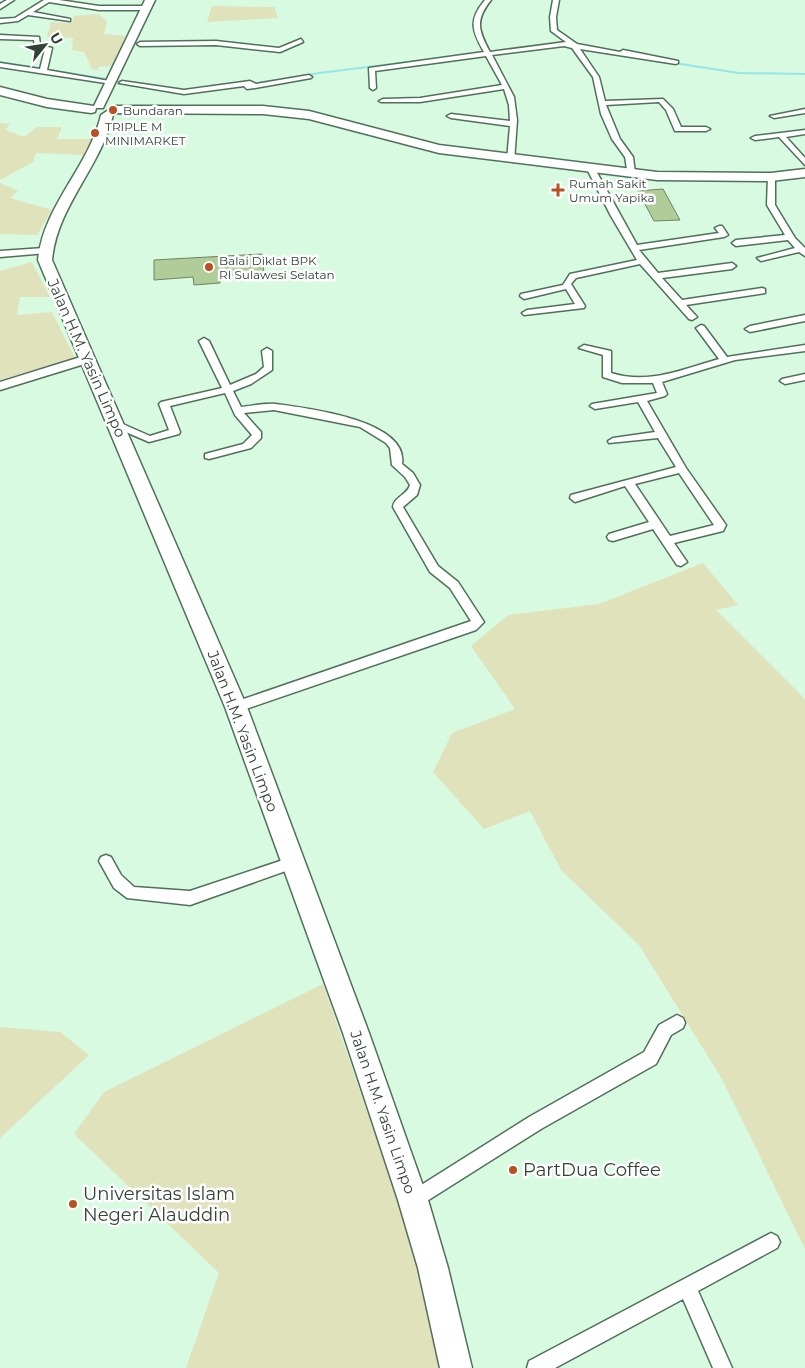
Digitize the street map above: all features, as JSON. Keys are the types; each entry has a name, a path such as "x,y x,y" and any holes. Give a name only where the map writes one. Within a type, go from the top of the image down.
{"main road":[{"path":"44,250 52,227 98,144 105,109 159,0"},
{"path":"138,42 148,4"},
{"path":"0,91 47,103 105,109 255,110 309,115 426,146 511,160 591,169 694,178 772,177 805,173"},
{"name":"Jalan H.M. Yasin Limpo","path":"44,250 47,269 116,424 236,708 360,1042 413,1200 433,1268 456,1368"}],"street":[{"path":"0,7 11,0"},
{"path":"0,21 14,20 50,0 104,9 148,4"},
{"path":"84,6 94,0"},
{"path":"488,0 476,18 479,36 511,100 513,124 511,160"},
{"path":"556,0 553,17 554,31 571,43 596,77 602,103 616,139 629,157 631,173"},
{"path":"28,13 68,20"},
{"path":"0,36 37,38 37,46 49,48 43,71"},
{"path":"138,42 216,44 280,50 301,42"},
{"path":"571,43 629,56"},
{"path":"373,88 371,69 488,52 571,43 676,62"},
{"path":"0,65 167,91 208,91 309,77"},
{"path":"383,101 420,100 506,87"},
{"path":"602,103 661,100 669,109 678,129 706,129"},
{"path":"796,103 805,112"},
{"path":"774,116 805,112"},
{"path":"452,116 513,124"},
{"path":"755,138 805,132"},
{"path":"781,135 805,163"},
{"path":"591,169 642,261 692,317"},
{"path":"772,177 771,205 791,237 803,251"},
{"path":"634,248 724,236 718,228"},
{"path":"736,244 791,237"},
{"path":"0,254 44,250"},
{"path":"761,258 803,251"},
{"path":"527,313 581,306 567,284 573,276 642,261"},
{"path":"657,276 732,266"},
{"path":"524,296 568,286"},
{"path":"680,303 762,291"},
{"path":"750,329 805,318"},
{"path":"702,328 726,360"},
{"path":"204,341 237,410 244,421 256,432 256,439 236,450 209,456"},
{"path":"584,348 608,353 605,374 609,377 656,381 726,360 805,348"},
{"path":"116,424 149,439 175,432 164,404 226,389 264,374 269,368 267,351"},
{"path":"0,386 88,359"},
{"path":"785,381 805,377"},
{"path":"595,406 661,395 656,381"},
{"path":"640,400 682,469 720,526 667,541"},
{"path":"236,708 472,627 478,622 454,584 434,569 398,507 398,504 413,492 415,485 409,479 409,475 397,465 395,448 390,441 364,425 350,420 274,407 237,410"},
{"path":"613,441 661,434"},
{"path":"575,498 628,482 682,469"},
{"path":"628,482 681,562"},
{"path":"614,537 656,524"},
{"path":"106,861 119,886 124,890 132,893 190,898 292,862"},
{"path":"413,1200 535,1123 650,1058 665,1030 676,1023"},
{"path":"536,1368 771,1242"},
{"path":"686,1287 723,1368"}],"green space":[{"path":"212,6 274,7 278,18 207,22"},
{"path":"98,14 107,21 104,34 125,36 114,66 98,67 98,70 92,69 84,52 72,50 73,38 47,37 51,22 72,23 74,16"},
{"path":"0,123 10,124 5,130 24,137 37,127 62,127 57,139 92,139 84,155 36,153 33,162 0,180"},
{"path":"0,183 18,191 10,198 52,210 37,235 0,234"},
{"path":"32,262 50,297 20,297 17,315 52,312 75,358 0,380 0,271"},
{"path":"703,563 738,605 716,610 805,699 805,1249 722,1079 639,945 561,870 530,811 484,829 433,772 452,733 515,709 471,646 508,615 599,604"},
{"path":"323,984 399,1204 445,1368 186,1368 219,1273 74,1134 104,1092"},
{"path":"0,1027 60,1032 89,1055 0,1138"}],"building":[{"path":"663,189 680,220 654,221 638,191"},
{"name":"Balai Diklat BPK RI Sulawesi Selatan","path":"262,254 264,273 220,276 220,283 194,285 193,277 154,280 154,260"}],"waterway":[{"path":"251,84 319,73 564,43"},
{"path":"0,62 38,68"},
{"path":"674,63 739,73 805,74"},
{"path":"49,70 126,82"},
{"path":"195,92 230,88"}],"place":[{"name":"Bundaran","path":"113,110"},
{"name":"TRIPLE M MINIMARKET","path":"95,133"},
{"name":"Rumah Sakit Umum Yapika","path":"558,190"},
{"name":"Balai Diklat BPK RI Sulawesi Selatan","path":"209,267"},
{"name":"PartDua Coffee","path":"513,1170"},
{"name":"Universitas Islam Negeri Alauddin","path":"73,1204"}]}
